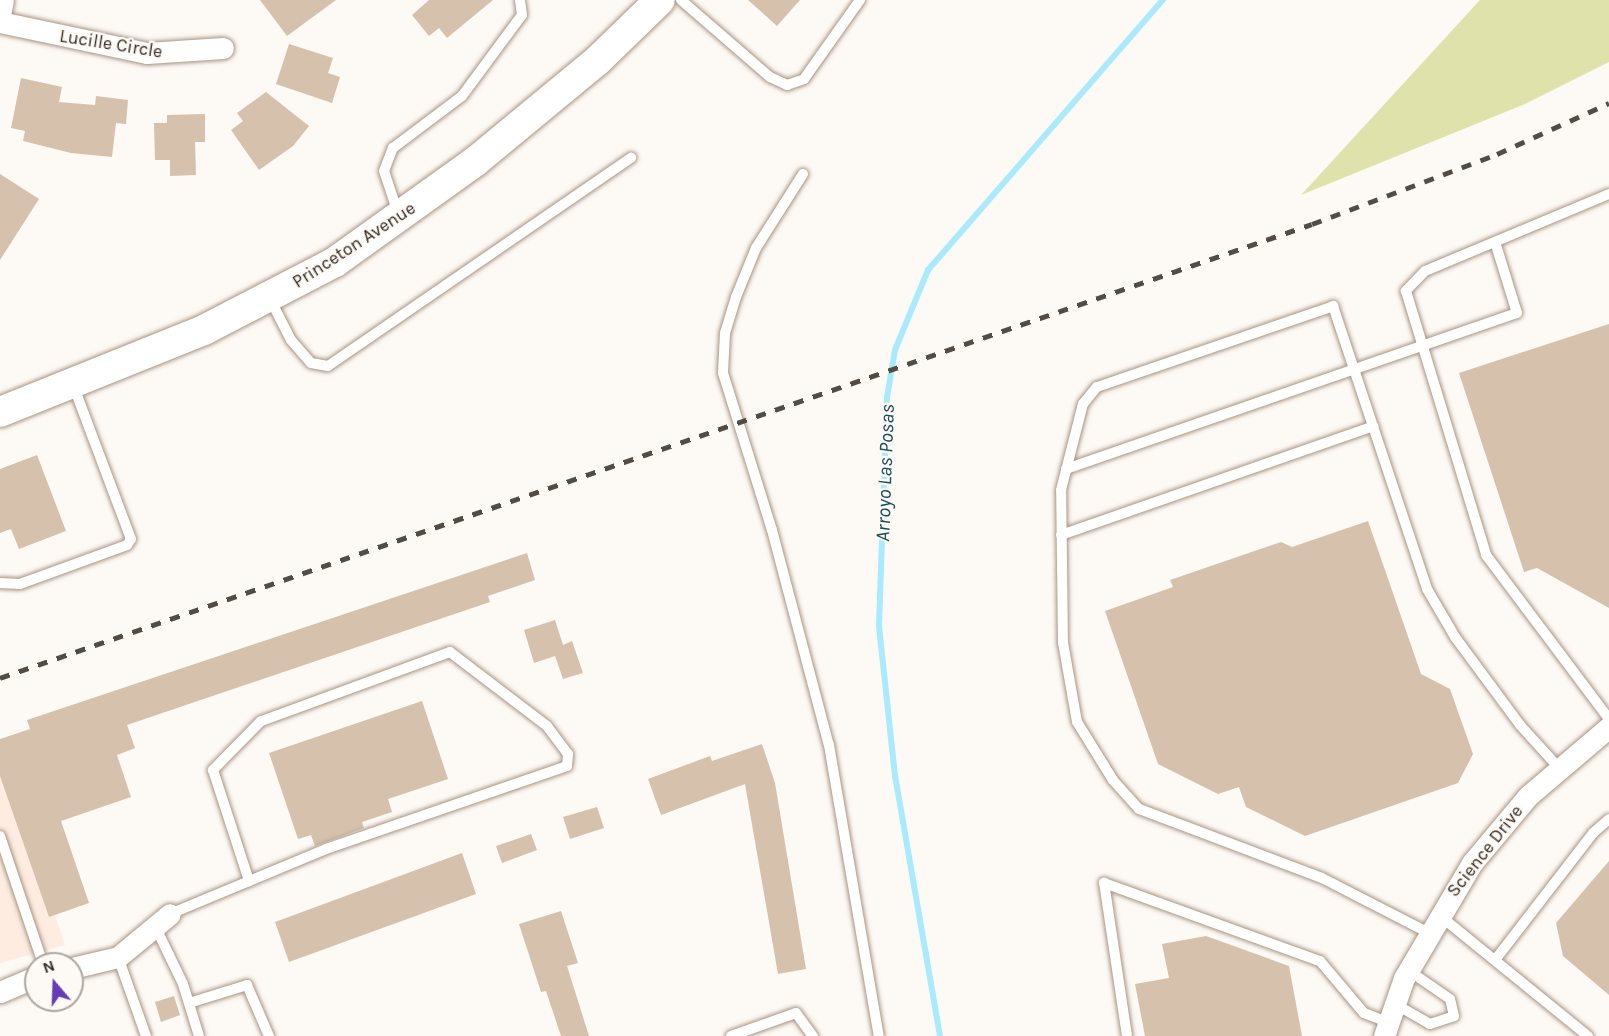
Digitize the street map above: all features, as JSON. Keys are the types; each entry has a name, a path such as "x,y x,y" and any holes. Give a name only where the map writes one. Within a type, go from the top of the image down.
{"street":[{"path":"0,15 3,0"},
{"name":"Princeton Avenue","path":"0,412 73,384 270,298 399,219 598,60 660,0"},
{"name":"Lucille Circle","path":"0,22 147,53 223,48"},
{"name":"Science Drive","path":"1389,1021 1408,970 1439,914 1492,836 1559,768 1609,728"},
{"path":"84,965 118,957 162,920"},
{"path":"0,992 24,982"}],"lane":[{"path":"399,219 384,171 393,148 462,96 522,15 520,0"},
{"path":"681,0 770,77 787,85 804,79 860,0"},
{"path":"270,298 298,348 311,363 328,366 631,158"},
{"path":"803,174 756,248 736,297 725,333 723,373 772,530 829,745 879,1036"},
{"path":"1609,194 1425,271 1406,291 1486,555 1609,719"},
{"path":"1066,469 1423,348 1517,313 1495,242"},
{"path":"1429,933 1322,878 1139,809 1113,780 1077,722 1063,644 1060,490 1083,404 1097,387 1322,309 1333,306 1337,309 1427,589 1455,637 1520,724 1559,768"},
{"path":"0,583 20,584 127,545 131,539 73,384"},
{"path":"1061,535 1374,426"},
{"path":"199,1036 172,958 162,920 326,849 567,766 568,754 548,726 450,652 261,721 213,770 249,881"},
{"path":"1495,960 1593,833 1609,819"},
{"path":"0,836 39,952"},
{"path":"1127,1036 1104,884 1320,961 1364,1013 1389,1021 1430,1024 1454,1016 1450,999 1408,970"},
{"path":"1439,914 1588,1036"},
{"path":"118,957 146,1036"},
{"path":"189,1003 247,985 268,1036"},
{"path":"731,1036 796,1013 813,1036"}],"shaded area":[{"path":"0,757 65,945 40,952 24,952 24,956 0,963"}],"green space":[{"path":"1480,0 1609,0 1609,62 1525,104 1301,195"}],"building":[{"path":"260,0 336,0 287,36"},
{"path":"429,0 493,0 447,38 439,28 429,36 412,15"},
{"path":"748,0 800,0 777,26"},
{"path":"289,44 333,58 328,73 340,77 332,103 276,84"},
{"path":"21,78 62,87 59,102 95,105 96,96 128,100 126,124 116,123 112,157 71,153 23,141 25,131 11,128"},
{"path":"266,92 309,126 293,146 259,170 231,130 243,121 237,113"},
{"path":"205,114 205,142 195,142 196,175 170,176 170,160 155,160 154,123 167,123 167,115"},
{"path":"0,174 39,199 0,260"},
{"path":"1609,324 1609,608 1537,568 1524,572 1459,373"},
{"path":"37,455 66,531 19,549 11,529 0,533 0,469"},
{"path":"1368,521 1421,674 1450,689 1473,754 1458,783 1305,836 1246,807 1239,787 1218,794 1158,764 1105,611 1173,587 1170,580 1281,542 1292,547"},
{"path":"527,553 535,580 488,596 490,602 127,725 135,748 117,755 131,797 61,821 89,903 49,917 0,776 0,739 30,729 27,720"},
{"path":"555,620 563,645 572,641 583,673 563,679 555,656 534,663 524,630"},
{"path":"422,701 448,779 388,799 392,812 362,822 364,828 315,846 311,835 298,839 269,753"},
{"path":"762,744 775,783 806,969 778,974 745,784 661,815 648,779 710,756 712,761"},
{"path":"597,807 604,828 570,839 563,817"},
{"path":"531,834 537,850 502,863 496,846"},
{"path":"462,853 476,894 289,962 275,922"},
{"path":"1609,861 1609,995 1563,956 1556,923"},
{"path":"561,911 578,963 567,966 589,1036 561,1036 546,991 541,992 519,924"},
{"path":"1206,936 1289,966 1302,1036 1145,1036 1135,984 1169,978 1162,944"},
{"path":"174,996 180,1015 161,1022 155,1002"}],"waterway":[{"name":"Arroyo Las Posas","path":"940,1036 895,776 879,626 887,397 895,350 928,270 1163,0"}],"railway":[{"path":"0,678 1312,224 1497,154 1609,103"}]}
